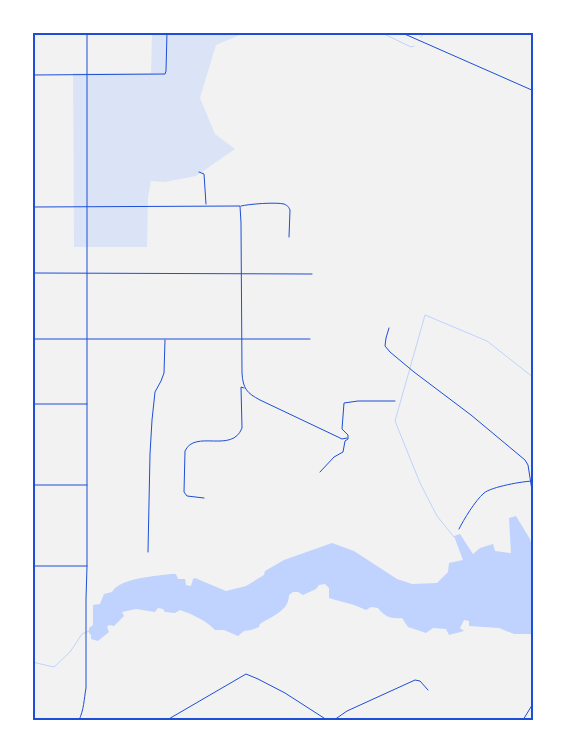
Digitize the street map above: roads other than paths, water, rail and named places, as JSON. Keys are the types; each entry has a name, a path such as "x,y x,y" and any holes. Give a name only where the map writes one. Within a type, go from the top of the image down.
{"street":[{"path":"79,720 86,688 87,32"},
{"path":"32,75 165,74 167,32"},
{"path":"400,32 534,91"},
{"path":"199,172 204,174 206,206"},
{"path":"32,207 283,204 289,207 290,210 289,237"},
{"path":"240,206 242,383 244,388 260,400 342,439 347,438"},
{"path":"32,274 312,274"},
{"path":"389,328 385,341 386,348 525,460 528,466 534,503"},
{"path":"32,339 310,339"},
{"path":"148,552 152,420 155,392 164,373 165,339"},
{"path":"204,498 188,496 184,492 186,448 194,442 231,440 237,437 242,428 241,387 244,388"},
{"path":"320,472 334,457 343,452 345,441 348,439 348,435 342,429 344,403 353,401 395,401"},
{"path":"32,404 87,404"},
{"path":"459,529 485,492 511,483 534,481"},
{"path":"32,485 87,485"},
{"path":"32,566 87,566"},
{"path":"167,720 246,674 258,678 285,693 327,720"},
{"path":"334,720 347,711 415,680 420,681 428,690"},
{"path":"522,720 534,702"}],"water":[{"path":"516,516 530,539 533,549 533,634 514,634 499,628 469,626 469,621 464,620 460,628 464,631 449,635 446,629 433,628 426,633 408,627 402,618 388,617 378,608 371,607 366,610 329,598 329,588 325,584 319,585 316,589 303,595 293,592 289,595 283,609 260,624 259,627 244,631 238,636 224,630 215,630 199,618 180,610 175,613 165,612 163,609 158,608 155,612 136,609 122,612 124,616 114,626 109,625 107,627 109,632 98,641 91,639 89,633 89,628 93,625 93,605 100,604 104,594 112,592 116,587 130,581 176,574 178,579 185,579 186,585 191,586 195,578 226,591 246,586 264,575 265,571 284,560 332,543 354,551 397,579 412,584 437,583 448,572 449,563 463,560 454,536 460,534 473,554 480,548 493,544 495,551 511,553 509,518"}],"waterway":[{"path":"380,32 411,47 414,46"},
{"path":"421,37 425,32"},
{"path":"454,537 437,516 420,483 395,421 425,315 487,341 534,378"},
{"path":"32,662 54,667 70,652 82,634 89,631"}]}
